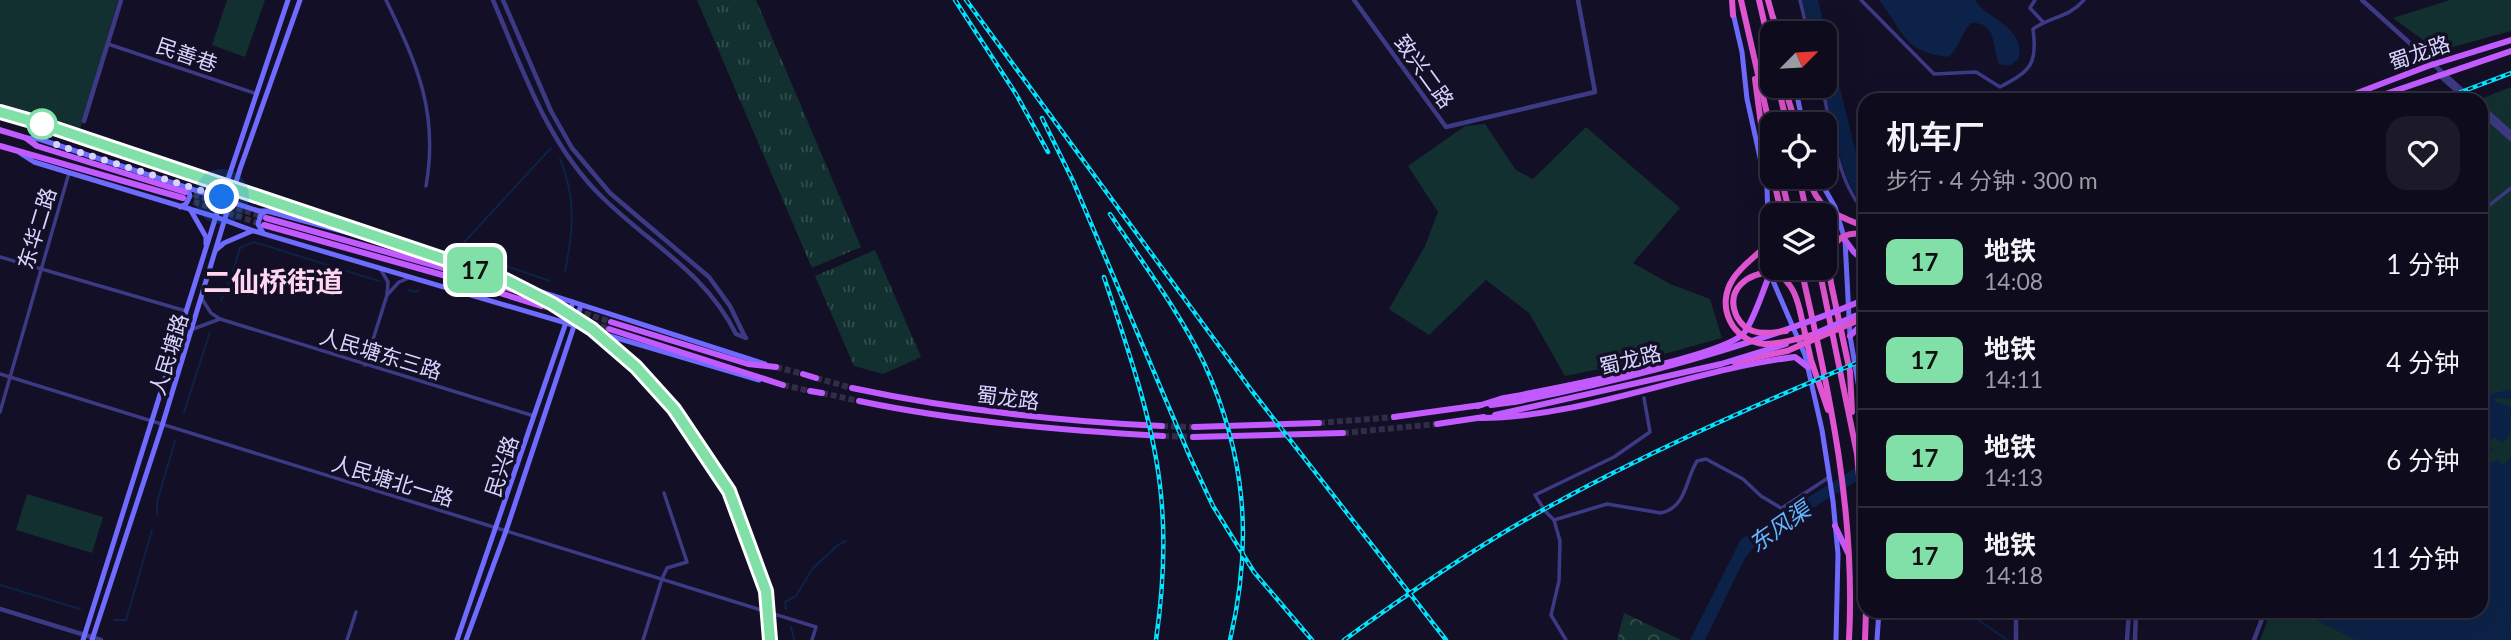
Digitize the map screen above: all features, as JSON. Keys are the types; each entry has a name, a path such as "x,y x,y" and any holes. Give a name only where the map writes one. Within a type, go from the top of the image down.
{"highway":[{"path":"1731,0 1733,15"},
{"path":"1741,0 1767,112"},
{"path":"1759,0 1764,21"},
{"path":"1768,0 1773,18"},
{"path":"1751,42 1760,116"},
{"path":"1812,189 1825,208 1858,224"},
{"path":"1853,435 1850,372 1828,267 1831,249 1841,239 1858,233"},
{"path":"1760,250 1733,278 1728,288 1725,300 1730,323 1738,332 1761,344 1813,335"},
{"path":"1786,331 1766,334 1747,328 1740,321 1733,303 1737,287 1752,275 1773,272 1787,280 1794,291 1811,360 1838,439"},
{"path":"1804,280 1842,465 1850,556 1849,640"},
{"path":"1821,280 1858,463"},
{"path":"1721,364 1787,351 1858,322"},
{"path":"1865,640 1866,618"}],"main road":[{"name":"人民塘路","path":"84,637 222,197 288,0"},
{"name":"人民塘路","path":"92,639 162,426 231,201 300,1"},
{"path":"1733,15 1742,52 1747,99 1767,189 1767,203"},
{"name":"蜀龙路","path":"2358,93 2432,65 2511,40"},
{"path":"2387,93 2511,51"},
{"path":"0,130 26,138 37,146 185,192 190,196 186,204 180,207"},
{"path":"0,146 185,192 222,197 259,211 266,218 405,248 775,367"},
{"path":"20,153 34,162 216,216 254,231 744,377 773,382"},
{"path":"1825,189 1835,207 1845,240 1850,337 1858,383"},
{"path":"191,209 206,237 207,247"},
{"path":"264,233 258,224 261,214 266,218 447,269 542,303"},
{"path":"215,251 224,243 254,231"},
{"path":"1845,240 1858,256"},
{"path":"1478,406 1500,398 1672,361 1736,340 1745,332 1767,280"},
{"path":"1773,280 1805,355 1822,430 1835,526 1838,609 1836,640"},
{"name":"民兴路","path":"457,640 573,302"},
{"name":"蜀龙路","path":"1394,417 1514,402 1680,365 1786,331 1858,302"},
{"name":"民兴路","path":"466,640 506,531 581,305"},
{"name":"蜀龙路","path":"1437,424 1515,411 1721,364 1813,335 1858,315"},
{"path":"768,365 748,364 610,326 783,385"},
{"path":"1850,337 1858,328"},
{"path":"1481,418 1511,417 1589,402 1754,362 1795,357 1808,367"},
{"path":"803,374 816,378"},
{"name":"蜀龙路","path":"852,388 1007,415 1162,426"},
{"path":"810,391 822,393"},
{"name":"蜀龙路","path":"859,401 920,413 1017,425 1163,436"},
{"path":"1194,427 1319,423"},
{"path":"1193,437 1343,433"},
{"path":"1835,526 1850,556"},
{"path":"1877,640 1879,618"}],"street":[{"path":"84,121 121,0"},
{"path":"386,0 417,68 428,107 430,161 426,186"},
{"path":"493,0 545,121 569,159 602,198 706,288 725,312 736,334 746,338 730,306 709,277 610,193 572,148 555,120 503,0"},
{"name":"致兴二路","path":"1354,0 1446,127 1595,92 1578,0"},
{"path":"1800,0 1805,21"},
{"path":"1861,0 1934,74 1976,72 2000,87 2025,74 2036,51 2033,29 2043,22 2074,12 2084,0"},
{"path":"2035,0 2030,8 2043,22"},
{"path":"2362,0 2460,93"},
{"name":"民善巷","path":"108,44 257,94"},
{"path":"2440,73 2464,93"},
{"path":"1825,98 1845,180 1858,203"},
{"path":"2488,112 2511,133"},
{"path":"2488,118 2511,139"},
{"name":"东华二路","path":"0,412 69,173"},
{"path":"2488,206 2511,188"},
{"path":"0,257 186,311"},
{"path":"365,365 387,295 388,282 377,266"},
{"path":"387,295 399,282 412,276"},
{"path":"201,297 211,313 219,319"},
{"path":"191,330 219,319"},
{"name":"人民塘东三路","path":"219,319 534,416"},
{"name":"人民塘北一路","path":"0,374 816,627 812,640"},
{"path":"1566,640 1551,615 1558,591 1560,541 1553,520 1535,495 1614,457 1650,432 1644,398"},
{"path":"1553,520 1607,504 1667,512 1683,499 1694,466 1701,459 1743,479 1761,496 1781,508 1793,527"},
{"path":"1781,508 1830,479"},
{"path":"643,640 667,568 687,562 664,494"},
{"path":"0,609 84,637 101,640"},
{"path":"347,640 356,612"},
{"path":"2015,618 2016,638"},
{"path":"2127,640 2129,618"},
{"path":"2134,640 2136,618"},
{"path":"2254,640 2262,618"}],"green space":[{"path":"0,0 118,0 79,133 0,110"},
{"path":"227,0 265,0 245,57 212,45"},
{"path":"697,0 756,0 861,247 812,268"},
{"path":"2450,0 2511,0 2511,31 2438,51 2393,18"},
{"path":"2511,87 2511,640 2260,640 2268,618 2488,618 2488,96"},
{"path":"1485,124 1516,170 1533,179 1586,127 1680,208 1633,263 1670,284 1710,299 1722,338 1635,362 1565,376 1529,313 1486,280 1429,335 1389,309 1425,246 1438,212 1408,166 1465,126"},
{"path":"875,250 921,357 883,374 854,366 815,276"},
{"path":"27,494 103,517 92,553 16,530"},
{"path":"1624,613 1681,640 1617,640"}],"water":[{"path":"1802,0 1818,0 1823,21 1807,21"},
{"path":"1879,0 1975,0 2011,31 2019,47 2019,58 2010,65 1999,64 1989,31 1985,26 1971,23 1956,49 1948,57 1921,50 1905,38"},
{"path":"1838,80 1858,161 1858,198 1838,150 1837,112 1829,112 1826,98 1838,98"},
{"path":"2511,389 2511,399 2495,398 2494,401 2511,407 2510,436 2502,443 2494,437 2488,445 2488,401 2492,394"},
{"path":"2511,456 2511,640 2355,640 2314,619 2488,618 2488,464 2498,460 2504,465"},
{"name":"东风渠","path":"1858,466 1858,480 1759,541 1745,558 1705,640 1690,640 1741,539"}],"waterway":[{"path":"456,251 551,148"},
{"path":"560,159 569,188 572,215 565,272"},
{"path":"221,300 240,248 254,242 379,281"},
{"path":"459,250 550,281"},
{"path":"409,290 419,290"},
{"path":"184,412 210,332"},
{"path":"157,514 157,502 175,441"},
{"path":"114,620 126,620 152,530"},
{"path":"786,609 785,602 796,596 813,568 846,541"},
{"path":"0,585 80,609"},
{"path":"1976,618 2007,640"},
{"path":"791,627 794,640"}],"tunnel":[{"path":"185,192 264,217"},
{"path":"185,199 261,224"},
{"path":"542,299 611,322"},
{"path":"541,306 609,329"},
{"path":"776,367 803,374"},
{"path":"816,378 852,388"},
{"path":"783,385 810,391"},
{"path":"822,393 859,401"},
{"path":"1319,423 1394,417"},
{"path":"1343,433 1437,424"},
{"path":"1162,426 1194,427"},
{"path":"1163,436 1193,437"}],"railway":[{"path":"955,0 1016,94 1048,152"},
{"path":"966,0 1252,391 1446,640"},
{"path":"2458,93 2511,73"},
{"path":"1042,118 1073,181 1213,506 1254,572 1312,640"},
{"path":"1110,214 1160,287 1194,344 1218,397 1229,431 1237,465 1243,534 1242,569 1230,640"},
{"path":"1104,277 1138,384 1157,467 1163,513 1163,549 1156,640"},
{"path":"1344,640 1456,562 1566,497 1693,434 1858,362"}],"metro line":[{"name":"17","path":"0,112 506,280 553,304 592,329 636,367 674,409 729,491 766,591 770,640"}],"district":[{"name":"二仙桥街道","path":"273,281"}],"route":[{"path":"42,124 57,145 222,197"}]}
